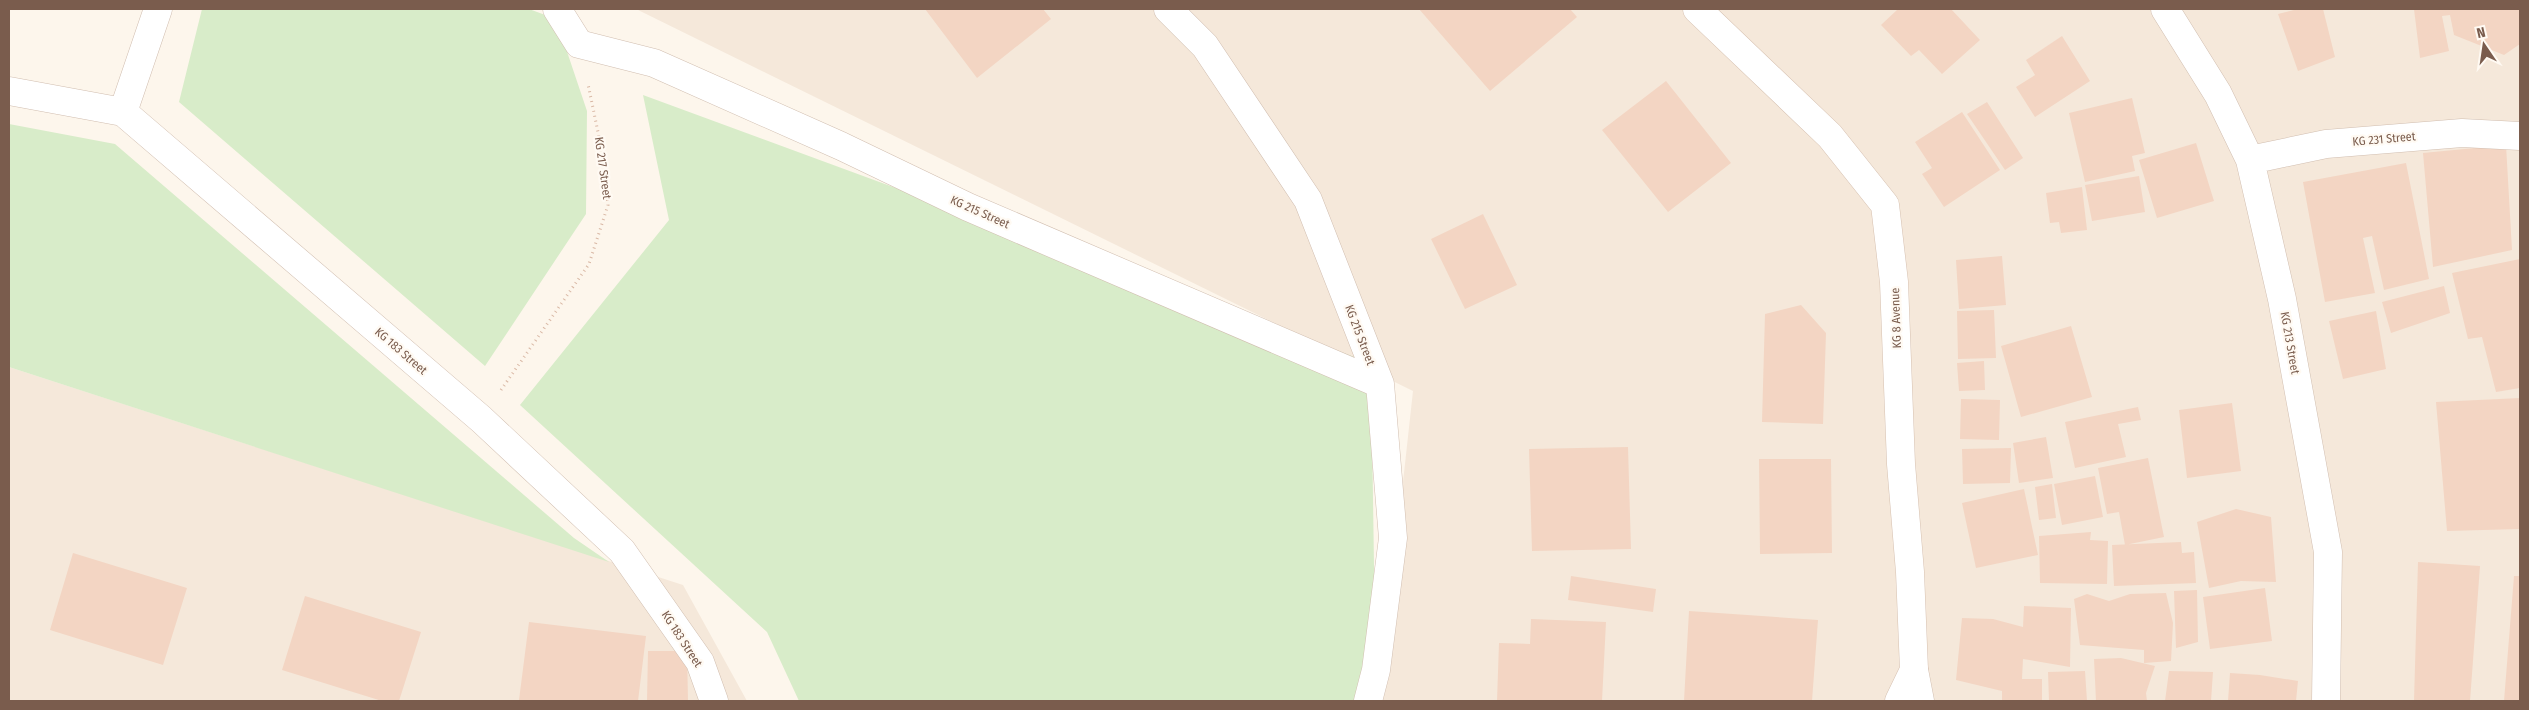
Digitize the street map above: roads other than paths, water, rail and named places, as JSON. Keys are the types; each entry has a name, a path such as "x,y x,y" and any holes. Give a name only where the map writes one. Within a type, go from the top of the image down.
{"street":[{"path":"9,90 122,112 158,9"},
{"name":"KG 215 Street","path":"557,9 580,44 654,63 841,146 968,208 1380,384"},
{"name":"KG 215 Street","path":"1168,9 1205,46 1308,200 1380,384 1393,538 1376,670 1368,701"},
{"name":"KG 8 Avenue","path":"1697,9 1830,136 1885,204 1894,282 1914,670 1900,701"},
{"name":"KG 213 Street","path":"2164,9 2218,94 2250,160 2282,299 2328,552 2326,701"},
{"name":"KG 183 Street","path":"122,112 480,419 622,551 700,662 714,701"},
{"name":"KG 231 Street","path":"2250,160 2326,144 2462,133 2520,136"},
{"path":"1914,670 1920,701"}]}
